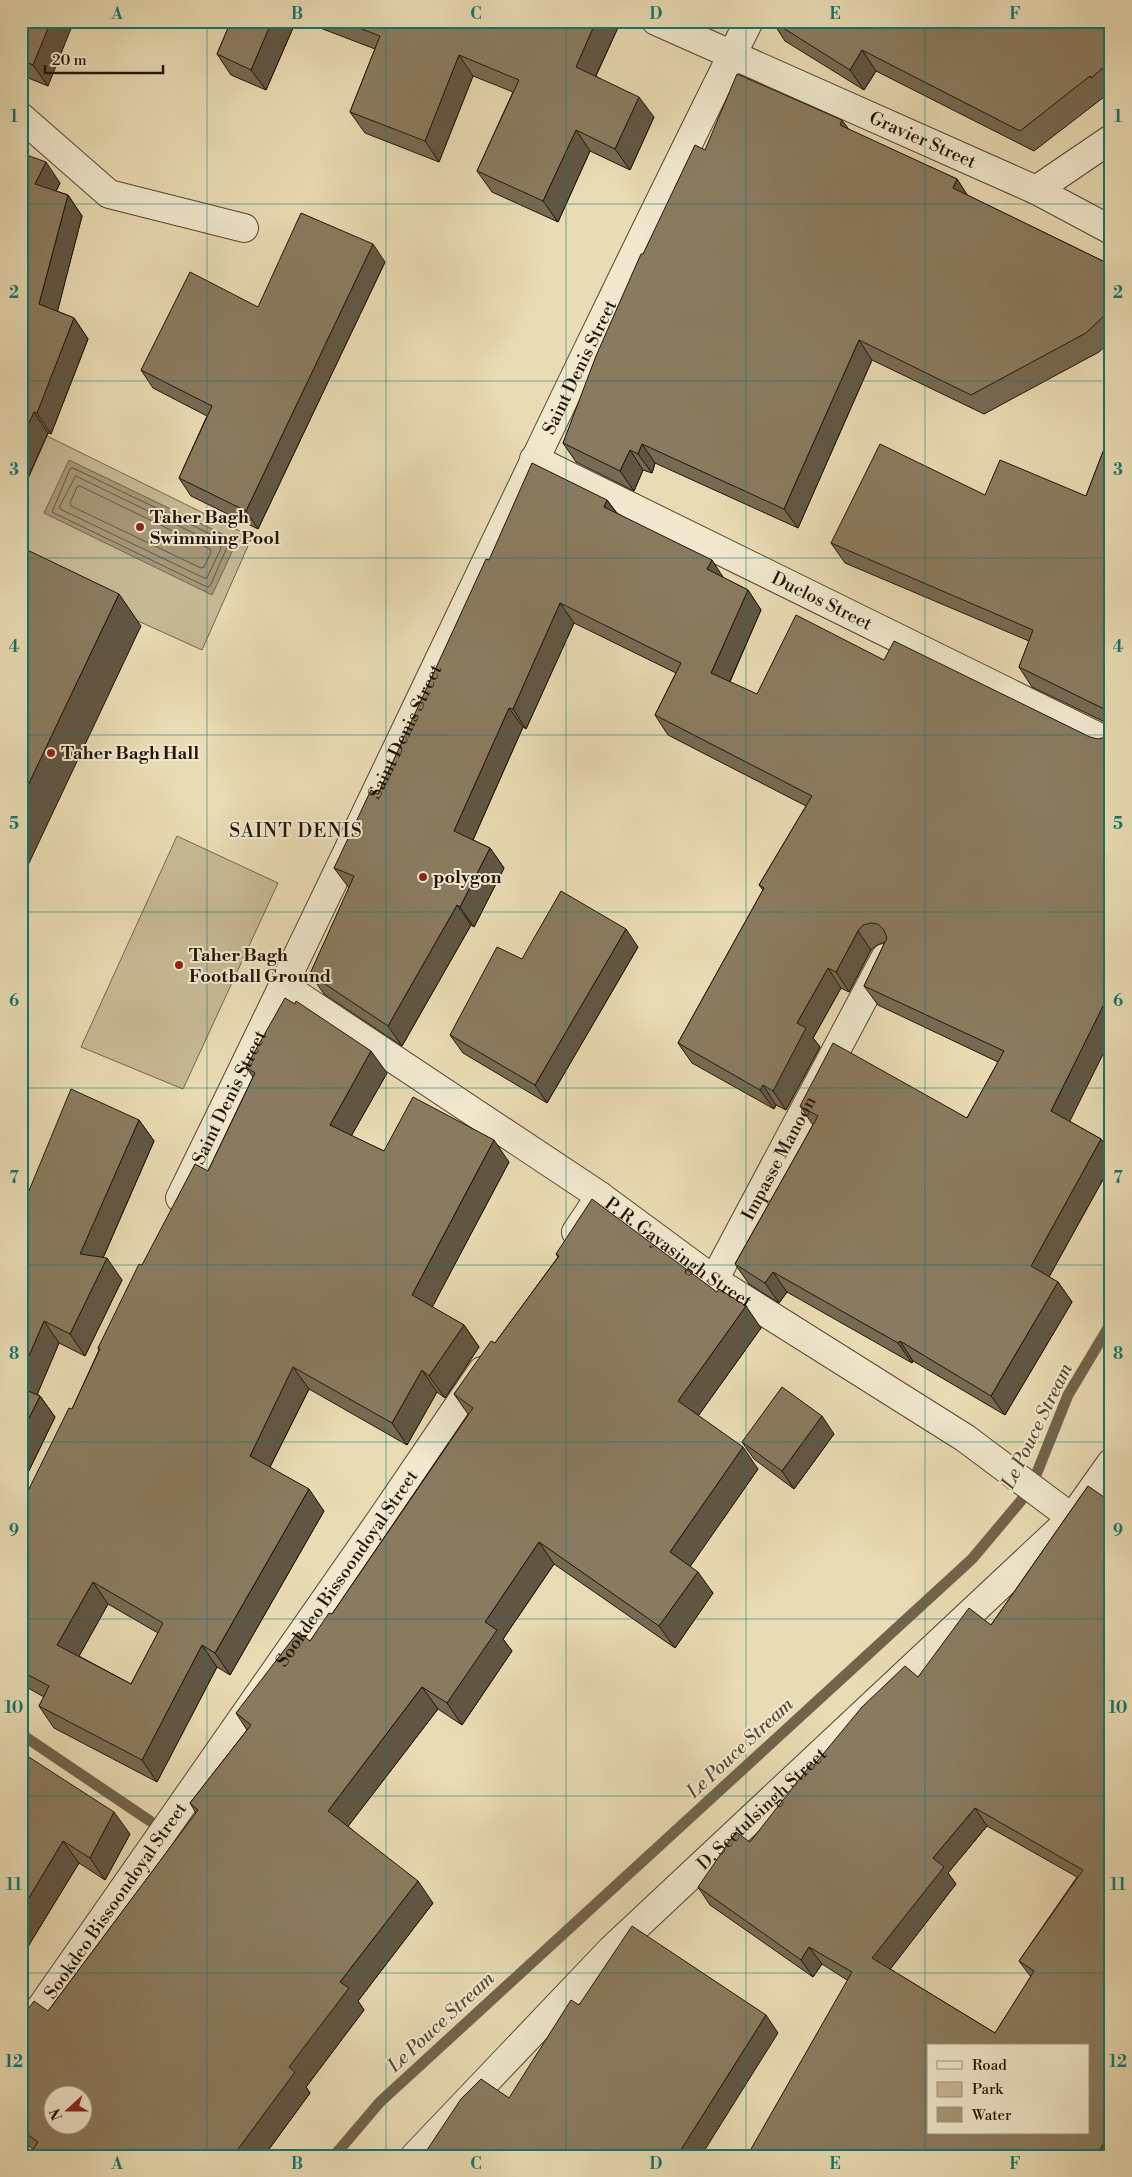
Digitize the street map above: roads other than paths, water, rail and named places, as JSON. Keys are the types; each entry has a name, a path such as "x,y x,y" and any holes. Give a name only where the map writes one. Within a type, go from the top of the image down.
{"street":[{"name":"Gravier Street","path":"656,21 1036,190 1111,230"},
{"name":"Saint Denis Street","path":"170,1219 284,986 534,459 749,21"},
{"path":"21,117 109,194 244,228"},
{"path":"1036,190 1111,139"},
{"name":"Duclos Street","path":"534,459 1111,743"},
{"name":"Impasse Manoon","path":"714,1280 884,958"},
{"name":"P. R. Gayasingh Street","path":"284,986 600,1196 714,1280 965,1438 1072,1518"},
{"path":"561,1254 600,1196"},
{"name":"Sookdeo Bissoondoyal Street","path":"21,2036 382,1518 494,1353"},
{"name":"D. Seetulsingh Street","path":"415,2156 611,1950 1072,1518 1111,1464"}],"water":[{"name":"Taher Bagh Swimming Pool","path":"69,460 237,541 212,595 44,513"}],"waterway":[{"name":"Le Pouce Stream","path":"334,2156 380,2102 972,1559 1030,1490 1068,1395 1111,1323"},
{"path":"21,1734 150,1821"}],"place":[{"name":"Taher Bagh Swimming Pool","path":"140,527"},
{"name":"Taher Bagh Hall","path":"51,753"},
{"name":"polygon","path":"423,877"},
{"name":"Taher Bagh Football Ground","path":"179,965"}],"district":[{"name":"SAINT DENIS","path":"296,831"}]}
